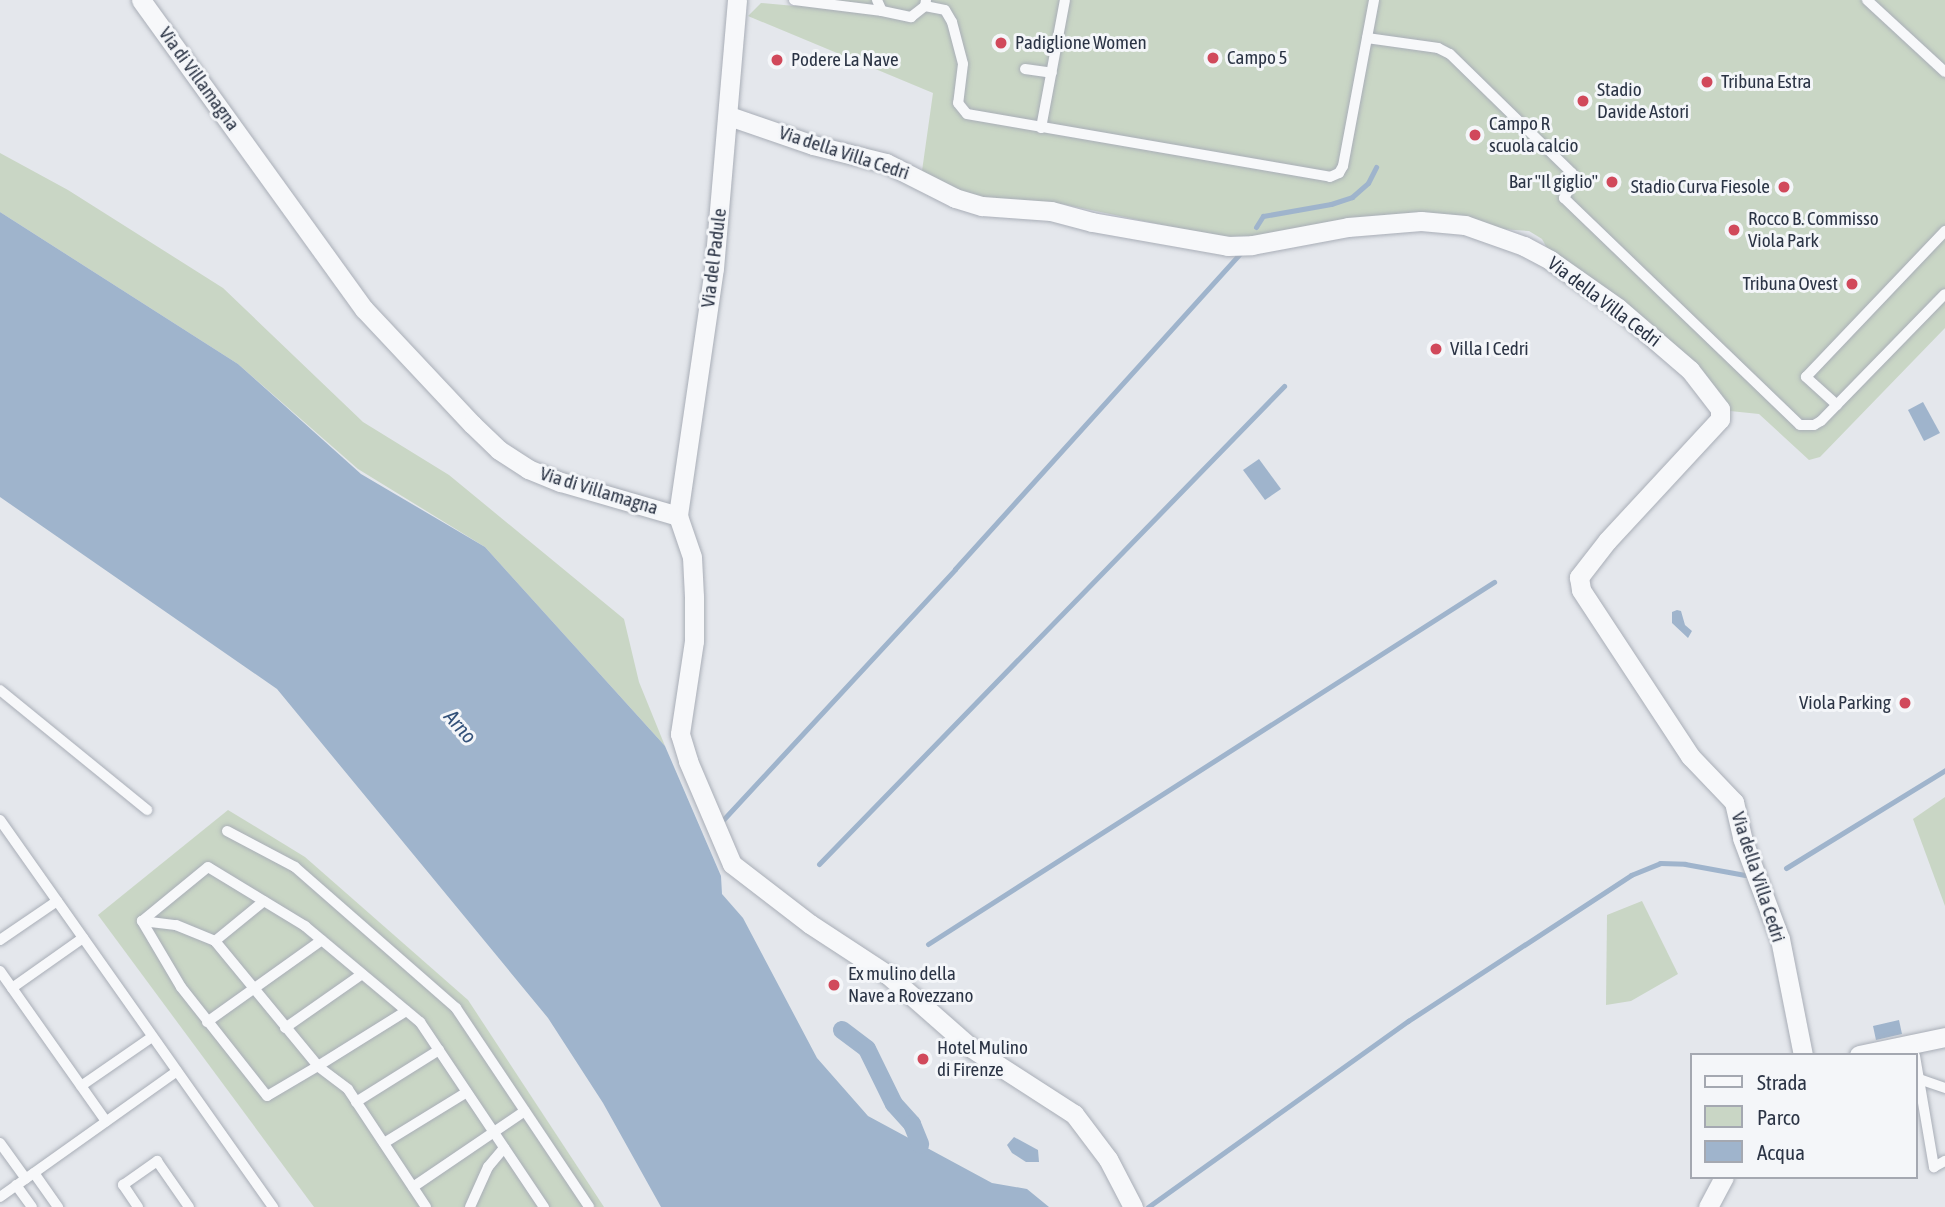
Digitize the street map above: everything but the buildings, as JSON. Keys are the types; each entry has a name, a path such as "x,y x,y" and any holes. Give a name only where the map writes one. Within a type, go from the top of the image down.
{"street":[{"name":"Via di Villamagna","path":"141,0 364,309 499,450 528,469 561,482 678,516 692,557 694,597 694,641 680,734 718,836 732,864 810,924 888,975 970,1047 1074,1114 1108,1159 1133,1207"},
{"name":"Via del Padule","path":"678,516 714,268 737,0"},
{"name":"Via della Villa Cedri","path":"729,116 813,145 886,163 955,198 982,206 1051,211 1092,222 1228,246 1252,245 1348,227 1421,221 1465,225 1524,246 1550,260 1618,308 1690,370 1720,409 1720,419 1607,541 1579,578 1581,590 1690,756 1734,802 1742,838 1780,939 1803,1053"},
{"path":"1887,1053 1915,1051 1945,1037"},
{"path":"1708,1207 1723,1179"}],"lane":[{"path":"794,0 882,11 911,18 926,3 945,10 952,22 963,64 958,103 967,114 1330,177 1339,173 1343,166 1374,0"},
{"path":"877,0 882,11"},
{"path":"1041,128 1065,0"},
{"path":"1867,0 1945,72"},
{"path":"1367,38 1438,48 1450,54 1572,173 1562,185 1567,192 1564,198 1800,425 1814,425 1837,405 1945,294"},
{"path":"1025,69 1052,73"},
{"path":"1837,405 1807,377 1945,231"},
{"path":"0,690 147,810"},
{"path":"0,820 273,1207"},
{"path":"227,831 295,867 456,1008 589,1207"},
{"path":"142,920 208,867 322,940 420,1022 544,1207"},
{"path":"0,940 57,901"},
{"path":"215,941 264,901"},
{"path":"142,920 176,925 215,941 252,990 318,1066 348,1089 426,1207"},
{"path":"142,920 181,987 267,1096 406,1011"},
{"path":"12,988 83,939"},
{"path":"207,1022 322,940"},
{"path":"0,971 106,1121"},
{"path":"285,1028 362,974"},
{"path":"81,1086 152,1037"},
{"path":"356,1102 439,1050"},
{"path":"1917,1065 1934,1167 1945,1161"},
{"path":"0,1197 177,1070"},
{"path":"1919,1079 1945,1088"},
{"path":"384,1143 467,1092"},
{"path":"413,1187 525,1111"},
{"path":"0,1143 25,1179 58,1207"},
{"path":"470,1207 488,1167 505,1149"},
{"path":"138,1207 123,1185 157,1161 189,1207"},
{"path":"25,1179 32,1207"}],"green space":[{"name":"Rocco B. Commisso Viola Park","path":"796,0 1945,0 1945,328 1820,457 1809,460 1759,414 1730,411 1703,378 1552,257 1542,239 1529,231 1488,228 1220,237 1062,204 982,199 949,187 922,171 933,93 748,16 761,3 795,6"},
{"path":"0,153 68,190 223,288 363,422 449,475 624,619 639,682 665,746 485,547 358,469 238,364 0,212"},
{"path":"1945,797 1945,906 1913,819"},
{"path":"228,810 305,857 468,1000 604,1207 314,1207 98,915"},
{"path":"1642,901 1678,974 1631,1001 1606,1005 1607,915"}],"water":[{"name":"Arno","path":"0,212 238,364 361,474 485,547 665,746 721,876 722,894 743,918 817,1058 868,1116 992,1183 1027,1189 1049,1207 661,1207 603,1103 548,1018 277,689 0,497"},
{"path":"1923,402 1940,433 1924,441 1908,410"},
{"path":"1259,459 1281,489 1265,500 1243,470"},
{"path":"1681,611 1685,625 1692,631 1688,638 1672,623 1672,612"},
{"path":"1899,1020 1902,1034 1876,1040 1873,1026"},
{"path":"1014,1137 1038,1150 1039,1162 1026,1162 1012,1153 1007,1145"}],"waterway":[{"path":"1256,227 1263,216 1331,204 1352,197 1368,183 1376,167"},
{"path":"722,821 1240,254"},
{"path":"819,864 1284,386"},
{"path":"928,944 1494,582"},
{"path":"1786,868 1945,770"},
{"path":"1148,1207 1408,1021 1631,875 1660,863 1685,864 1745,875"},
{"path":"842,1030 867,1049 894,1104 912,1124 920,1144"}],"place":[{"name":"Padiglione Women","path":"1001,43"},
{"name":"Campo 5","path":"1213,58"},
{"name":"Podere La Nave","path":"777,60"},
{"name":"Tribuna Estra","path":"1707,82"},
{"name":"Stadio Davide Astori","path":"1583,101"},
{"name":"Campo R scuola calcio","path":"1475,135"},
{"name":"Bar \"Il giglio\"","path":"1612,182"},
{"name":"Stadio Curva Fiesole","path":"1784,187"},
{"name":"Rocco B. Commisso Viola Park","path":"1734,230"},
{"name":"Tribuna Ovest","path":"1852,284"},
{"name":"Villa I Cedri","path":"1436,349"},
{"name":"Viola Parking","path":"1905,703"},
{"name":"Ex mulino della Nave a Rovezzano","path":"834,985"},
{"name":"Hotel Mulino di Firenze","path":"923,1059"}]}
